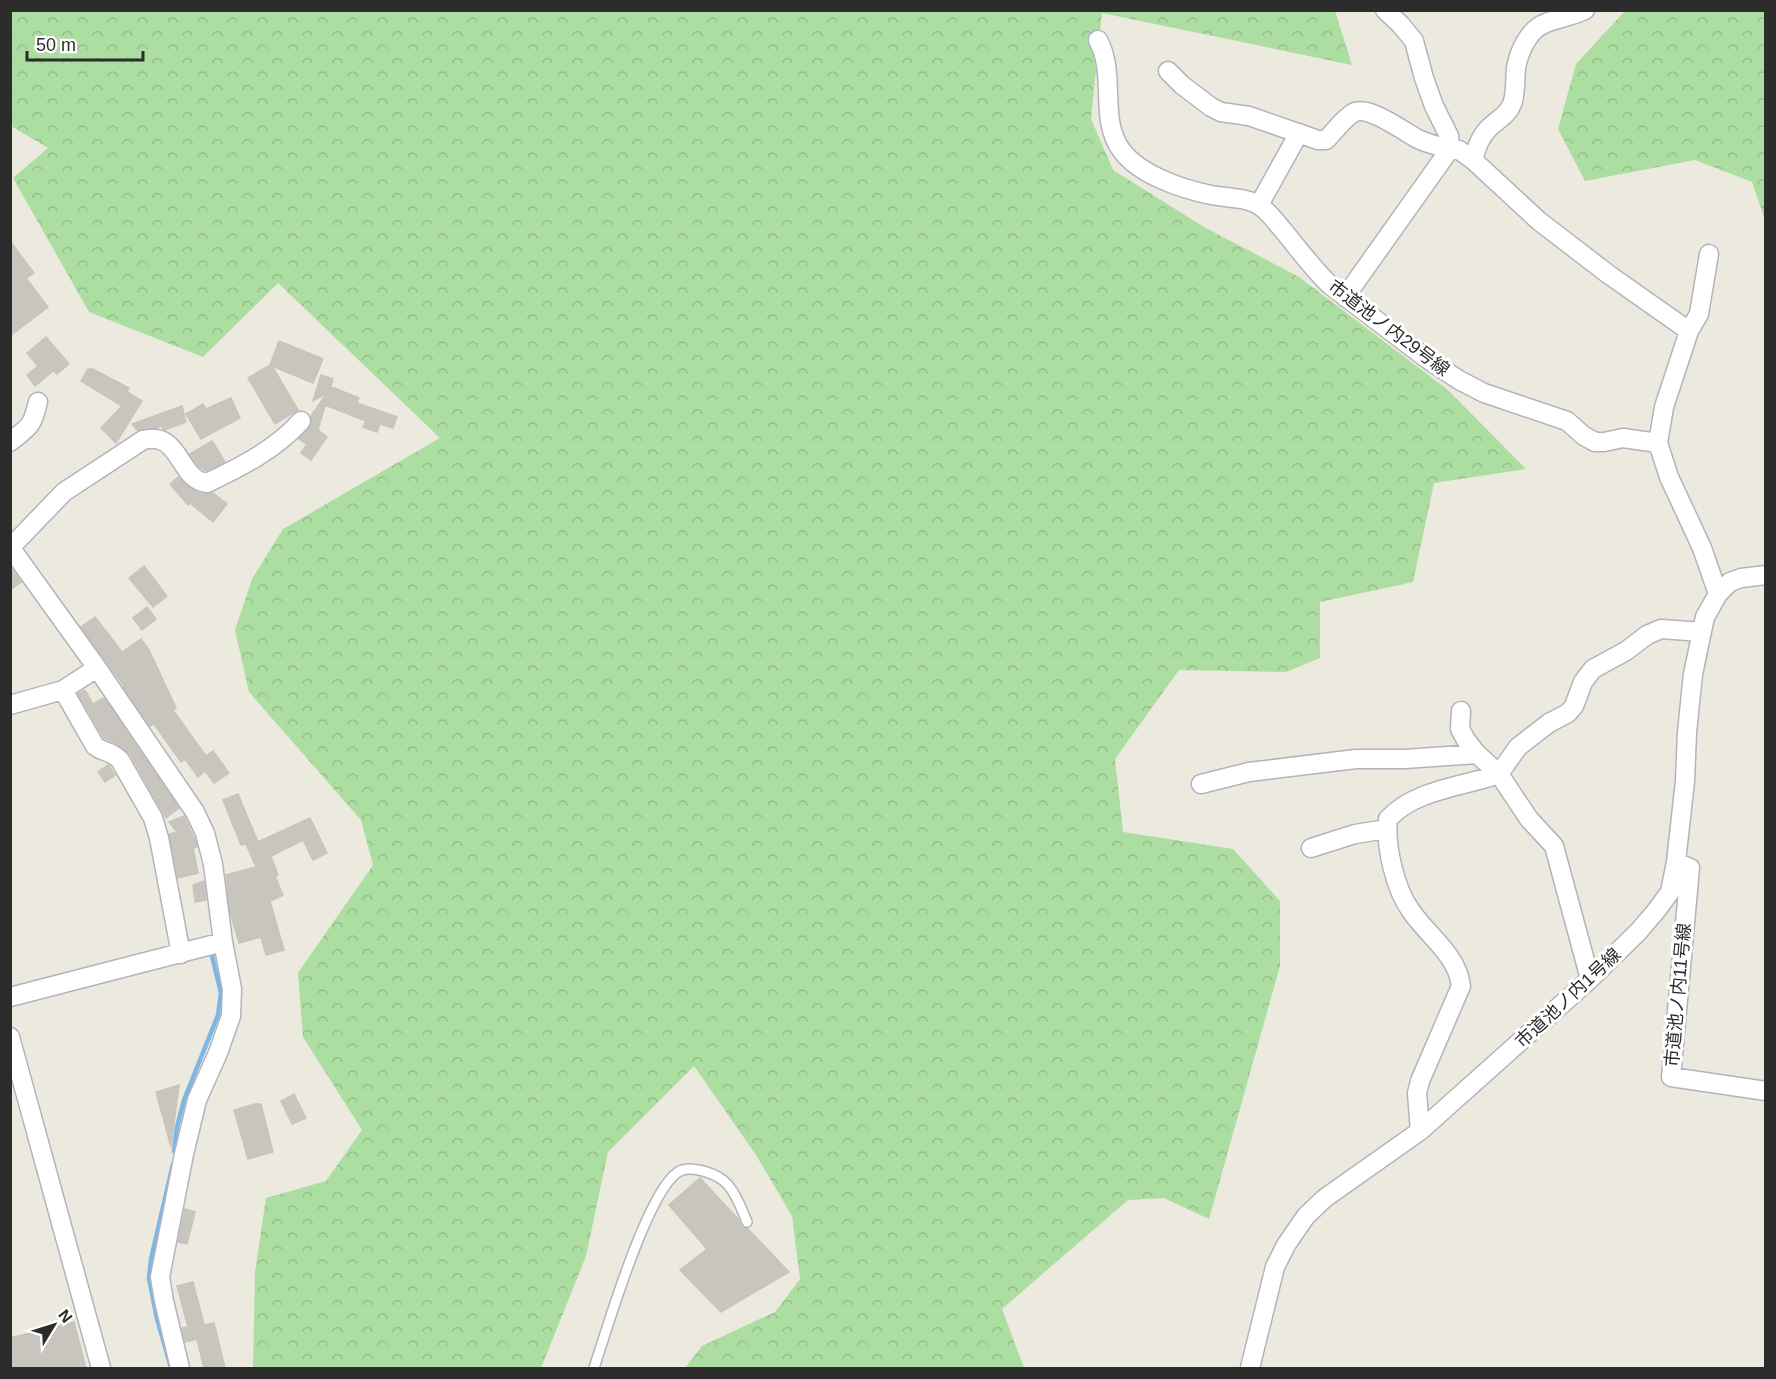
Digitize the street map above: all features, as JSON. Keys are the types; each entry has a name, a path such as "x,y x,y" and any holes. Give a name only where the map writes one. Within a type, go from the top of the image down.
{"street":[{"path":"1345,297 1450,148 1449,136 1434,106 1414,41 1384,10"},
{"path":"1473,160 1484,134 1501,119 1512,105 1516,66 1522,49 1542,17 1562,19 1585,10"},
{"name":"市道池ノ内29号線","path":"1098,40 1108,70 1111,127 1116,141 1130,160 1175,186 1243,200 1259,206 1278,225 1319,275 1426,358 1459,380 1484,393 1567,422 1595,442 1623,438 1659,442"},
{"path":"1168,71 1182,85 1221,112 1249,116 1323,141 1355,112 1360,111 1378,117 1435,146 1459,150 1473,160 1539,221 1608,274 1689,331"},
{"path":"1259,206 1299,133"},
{"path":"1710,254 1699,314 1689,331 1664,407 1659,442 1669,477 1702,548 1718,594"},
{"path":"10,442 29,427 38,402"},
{"path":"180,1368 160,1277 197,1100 218,1053 231,1016 232,989 223,942 213,864 205,833 195,812 98,668 11,547 64,492 143,440 152,438 165,441 196,479 207,483 247,463 275,445 291,433 301,420"},
{"name":"市道池ノ内1号線","path":"1250,1368 1275,1267 1286,1245 1306,1216 1325,1198 1420,1131 1590,980 1656,911 1670,891 1686,781 1687,732 1693,674 1705,617 1718,594 1730,582 1740,578 1766,575"},
{"path":"1420,1131 1418,1093 1420,1081 1461,986 1460,975 1442,946 1411,911 1401,893 1387,841 1388,819 1405,804 1445,788 1499,774 1518,747 1549,723 1568,713 1574,706 1583,682 1593,669 1626,651 1647,635 1661,629 1701,632"},
{"path":"10,705 63,690 98,668"},
{"path":"63,690 95,746 100,750 113,753 120,760 153,818 159,838 181,954"},
{"path":"1461,711 1460,729 1477,754 1499,774 1529,819 1554,846 1590,980"},
{"path":"1201,784 1249,772 1356,759 1404,759 1477,754"},
{"path":"1311,848 1355,834 1387,829"},
{"name":"市道池ノ内11号線","path":"1676,862 1690,868 1671,1077 1766,1091"},
{"path":"10,997 223,942"},
{"path":"10,1037 102,1368"}],"lane":[{"path":"594,1368 628,1268 653,1207 669,1180 677,1172 688,1168 697,1169 723,1180 736,1197 747,1222"}],"green space":[{"path":"11,11 1335,11 1352,65 1102,13 1091,119 1113,170 1204,227 1299,277 1448,390 1526,469 1434,483 1413,582 1320,602 1320,658 1286,672 1179,670 1115,759 1123,832 1233,849 1280,901 1280,966 1209,1219 1164,1198 1128,1200 1002,1309 1024,1368 685,1368 702,1346 775,1312 800,1279 792,1216 756,1155 694,1066 608,1152 586,1256 541,1368 253,1368 255,1272 266,1198 326,1181 362,1130 303,1037 298,973 373,865 361,820 249,692 235,630 252,579 283,529 440,438 278,283 203,357 89,312 13,178 48,148 11,126"},
{"path":"1625,11 1765,11 1765,220 1752,182 1695,160 1585,181 1558,129 1576,64"}],"building":[{"path":"10,241 34,273 26,278 48,307 10,336"},
{"path":"46,337 69,364 57,374 53,371 35,386 27,375 38,366 27,353"},
{"path":"279,341 323,359 313,383 272,366 298,410 275,424 248,378 270,365"},
{"path":"88,369 93,369 129,388 127,392 142,401 116,443 101,428 122,406 81,381"},
{"path":"321,375 333,379 330,388 359,398 357,403 397,417 393,428 380,424 377,432 363,427 366,421 325,405 318,430 327,437 311,460 301,453 307,444 299,439 309,428 312,423 311,416 327,393 313,401"},
{"path":"231,398 240,418 201,439 186,414 203,404 206,409"},
{"path":"182,406 186,422 165,430 161,425 158,428 137,430 132,424"},
{"path":"212,441 225,462 206,471 198,466 190,454"},
{"path":"178,477 191,489 203,494 213,493 227,504 213,522 190,503 188,505 170,484"},
{"path":"144,566 167,596 153,607 129,578"},
{"path":"10,567 21,582 10,590"},
{"path":"147,607 156,619 142,630 133,618"},
{"path":"95,617 122,652 141,639 149,650 176,708 173,710 206,756 213,751 229,773 214,783 205,771 198,777 185,759 181,762 154,724 150,726 81,627"},
{"path":"85,690 93,704 104,698 179,808 166,818 130,754 119,745 104,738 78,694"},
{"path":"108,765 115,775 105,782 98,772"},
{"path":"238,794 258,842 310,818 327,853 313,860 303,840 271,856 278,875 275,876 283,895 270,901 284,950 266,955 261,937 239,943 230,912 226,875 256,867 246,844 241,845 223,800"},
{"path":"184,816 196,842 197,847 193,848 198,873 178,878 169,834 177,832 169,822"},
{"path":"204,881 206,900 195,902 193,885"},
{"path":"179,1085 171,1147 156,1092"},
{"path":"294,1094 306,1118 292,1124 281,1101"},
{"path":"261,1104 273,1152 248,1159 234,1110"},
{"path":"700,1178 738,1219 742,1227 748,1229 789,1272 721,1312 680,1270 707,1249 669,1205"},
{"path":"185,1209 195,1212 187,1244 178,1242"},
{"path":"193,1282 204,1325 214,1323 225,1368 204,1368 197,1339 185,1342 182,1328 188,1327 177,1286"},
{"path":"74,1322 86,1368 10,1368 10,1338"}],"waterway":[{"path":"174,1151 184,1100 218,1015 221,993 212,956"},
{"path":"171,1368 157,1319 149,1278 151,1259 173,1164"}]}
